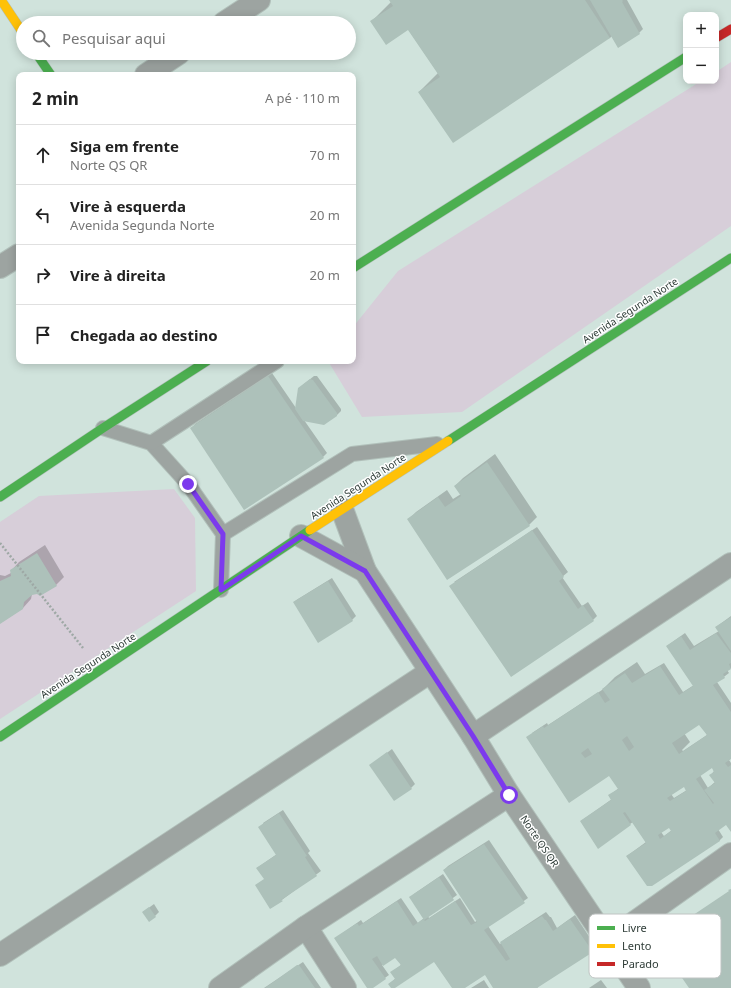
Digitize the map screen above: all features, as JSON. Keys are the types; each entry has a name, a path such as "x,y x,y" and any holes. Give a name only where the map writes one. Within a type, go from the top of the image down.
{"main road":[{"path":"1,0 16,22"},
{"path":"719,36 731,29"},
{"path":"356,266 683,59"},
{"path":"41,60 49,72"},
{"name":"Avenida Segunda Norte","path":"0,737 342,509 731,258"},
{"path":"0,497 202,364"}],"street":[{"path":"235,16 259,0"},
{"path":"150,72 168,60"},
{"path":"0,267 16,257"},
{"name":"Norte QS QR","path":"342,509 365,571 473,736 509,795 589,915"},
{"name":"Norte QS QR","path":"301,536 365,571"},
{"path":"473,736 731,564"},
{"path":"0,955 430,672"},
{"path":"220,988 306,927 509,795"},
{"path":"646,914 731,854"},
{"path":"306,927 345,988"},
{"name":"Norte QS QR","path":"632,978 639,988"}],"lane":[{"path":"151,443 272,364"},
{"path":"103,428 151,443 188,484 223,534 221,590"},
{"path":"223,534 352,454 442,444"}],"path":[{"path":"0,543 100,670"}],"shaded area":[{"path":"731,62 731,226 462,412 362,417 330,364 356,364 356,323 398,271 696,84 719,84 719,70"},
{"path":"174,489 195,518 196,591 0,719 0,522 39,496"}],"building":[{"path":"389,0 585,0 610,38 453,143 418,92 440,77 408,30 386,45 370,21 393,6"},
{"path":"590,0 622,0 640,34 618,48"},
{"path":"268,376 324,458 244,510 190,428"},
{"path":"310,379 313,380 337,413 337,416 324,425 303,421 295,409 298,388"},
{"path":"487,462 530,526 447,580 407,519 438,497 445,507 461,496 454,486"},
{"path":"532,530 564,577 559,581 578,609 583,605 594,621 511,677 449,586"},
{"path":"37,553 57,586 40,596 37,594 32,595 24,602 23,609 0,624 0,581 11,576 10,570"},
{"path":"328,581 353,621 318,643 293,602"},
{"path":"731,617 731,651 715,627"},
{"path":"716,633 731,653 731,663 729,664 731,669 723,674 725,678 713,685 731,712 731,759 725,763 728,767 731,765 731,832 726,825 715,833 720,841 652,886 647,886 626,856 646,843 625,812 623,813 631,825 598,849 580,821 611,800 608,795 618,789 609,776 569,803 526,737 543,726 544,728 598,692 605,703 610,700 602,689 625,673 632,683 660,666 679,695 693,686 666,646 681,636 690,650","holes":["699,725 707,735 679,754 672,743","627,736 634,747 629,751 622,740","588,748 592,754 585,758 581,753","712,768 714,772 709,775 715,783 704,790 714,803 713,804 696,779","684,787 686,791 670,801 667,798","669,828 671,831 660,839 658,835"]},
{"path":"387,752 412,789 394,801 369,765"},
{"path":"279,813 307,856 305,857 317,876 270,909 255,885 264,879 256,868 276,855 258,827"},
{"path":"484,844 525,903 484,930 506,961 510,959 500,942 542,916 553,931 570,919 589,946 589,955 537,988 493,988 485,975 465,988 452,988 434,962 395,988 391,988 388,984 395,979 390,972 401,965 395,958 383,966 377,956 372,959 386,979 373,988 367,988 334,938 357,923 359,926 397,901 413,926 423,919 425,921 455,901 471,925 477,922 443,870"},
{"path":"439,877 454,900 424,920 409,897"},
{"path":"731,889 731,988 689,988 682,978 721,978 721,914 695,914 729,891 728,890"},
{"path":"149,907 156,917 149,922 142,912"},
{"path":"297,965 299,965 315,988 265,988"}],"traffic: fast":[{"path":"356,266 683,59"},
{"path":"41,60 49,72"},
{"path":"448,441 731,258"},
{"path":"0,497 202,364"},
{"path":"0,737 310,530"}],"traffic: slow":[{"path":"1,0 16,22"},
{"path":"310,530 448,441"}],"traffic: jam":[{"path":"719,36 731,29"}],"route":[{"path":"188,484 223,534 221,590 301,536 365,571 473,736 509,795"}]}
